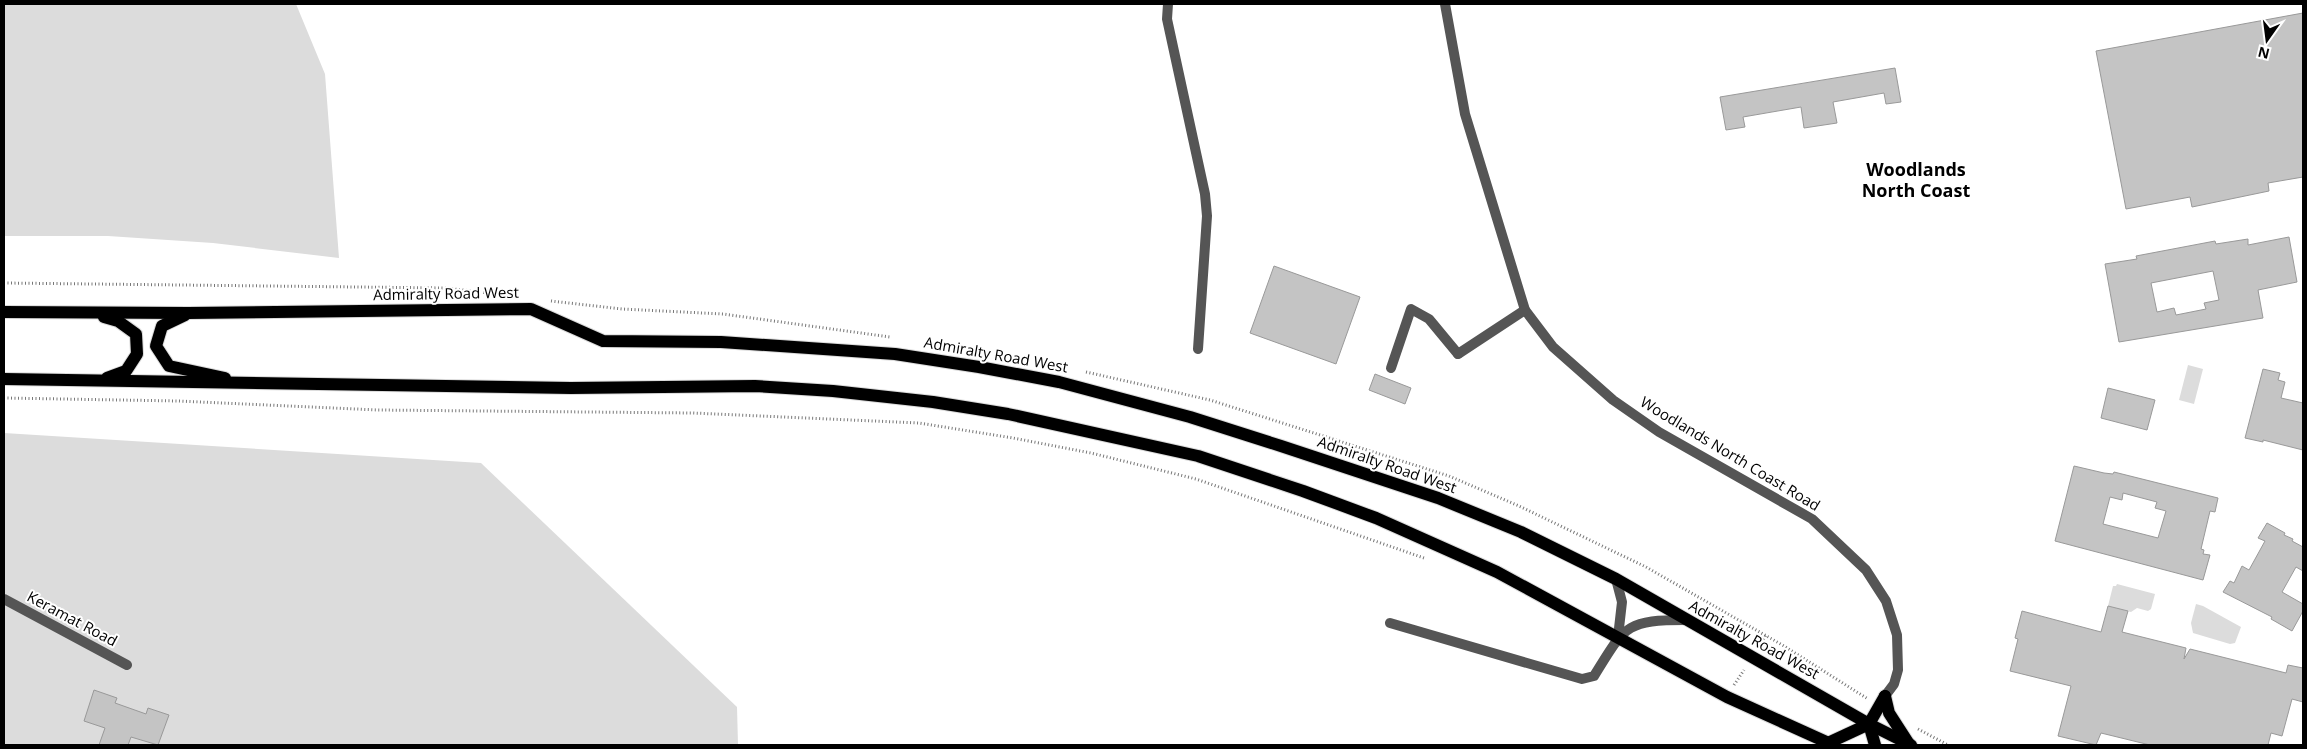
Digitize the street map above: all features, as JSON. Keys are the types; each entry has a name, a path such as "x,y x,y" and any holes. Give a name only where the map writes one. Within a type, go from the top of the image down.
{"main road":[{"name":"Admiralty Road West","path":"4,312 188,313 531,309 603,341 768,345 895,354 1059,382 1190,417 1438,498 1521,532 1616,579 1869,724 1910,745"},
{"path":"85,312 118,321 136,334 137,354 126,371 99,381"},
{"path":"188,313 162,326 156,346 169,366 254,384"},
{"path":"4,379 571,388 754,386 869,395 1008,414 1198,456 1376,518 1497,572 1727,697 1830,744 1869,724 1885,696"},
{"path":"1885,696 1889,713 1910,745"},
{"path":"1869,724 1875,745"}],"street":[{"path":"1168,4 1167,19 1205,194 1207,216 1198,349"},
{"name":"Woodlands North Coast Road","path":"1445,4 1465,114 1525,310 1553,347 1613,400 1659,432 1812,519 1866,570 1886,601 1897,635 1898,670 1894,684 1885,696"},
{"path":"1392,368 1411,309 1429,319 1458,354 1525,310"},
{"path":"1616,579 1622,602 1618,637"},
{"name":"Keramat Road","path":"4,599 127,665"},
{"path":"1390,623 1582,679 1594,676 1618,637 1632,626 1652,620 1686,620"}],"path":[{"path":"4,398 178,401 378,410 693,413 919,423 1081,451 1196,479 1430,560"}],"shaded area":[{"path":"4,4 296,4 325,74 339,258 213,243 108,236 4,236"},
{"path":"2188,365 2203,369 2194,404 2179,400"},
{"path":"4,433 481,463 737,707 738,745 4,745"},
{"path":"2117,584 2155,594 2151,609 2148,611 2137,608 2131,612 2108,606 2113,586"},
{"path":"2196,604 2241,627 2235,643 2230,644 2193,633 2191,623"}],"building":[{"path":"2303,13 2303,177 2268,183 2269,191 2192,207 2190,197 2126,209 2096,51"},
{"path":"1895,68 1901,102 1886,104 1884,93 1833,102 1837,123 1804,128 1801,107 1743,117 1745,127 1726,130 1720,97"},
{"path":"2289,237 2297,282 2258,290 2263,318 2119,342 2105,264 2137,259 2136,256 2215,241 2216,244 2248,239 2248,245","holes":["2213,271 2219,300 2204,303 2206,309 2176,315 2174,308 2157,312 2151,283"]},
{"path":"1274,266 1360,297 1336,364 1250,333"},
{"path":"2263,369 2280,373 2278,380 2285,382 2281,398 2303,403 2303,450 2263,440 2263,442 2245,438"},
{"path":"1375,374 1411,388 1405,404 1369,390"},
{"path":"2108,388 2155,400 2147,430 2101,418"},
{"path":"2074,466 2104,473 2113,474 2114,472 2218,498 2215,512 2210,511 2201,549 2204,550 2203,554 2210,555 2203,580 2055,541","holes":["2123,493 2157,502 2155,508 2166,511 2158,538 2103,524 2110,497 2122,500"]},
{"path":"2267,523 2285,533 2284,535 2303,547 2303,571 2296,567 2282,592 2303,604 2303,611 2292,631 2271,619 2272,617 2223,592 2230,581 2234,583 2242,566 2249,570 2265,541 2258,538"},
{"path":"2108,606 2128,611 2122,632 2186,648 2184,659 2190,649 2286,673 2288,665 2303,668 2303,702 2292,699 2282,736 2271,733 2268,745 2150,745 2101,733 2096,745 2058,736 2071,686 2010,671 2018,639 2015,638 2022,611 2101,632"},
{"path":"94,690 117,698 115,703 146,714 148,708 169,715 158,745 131,737 128,745 99,745 105,728 84,721"}],"district":[{"name":"Woodlands North Coast","path":"1916,180"}]}
